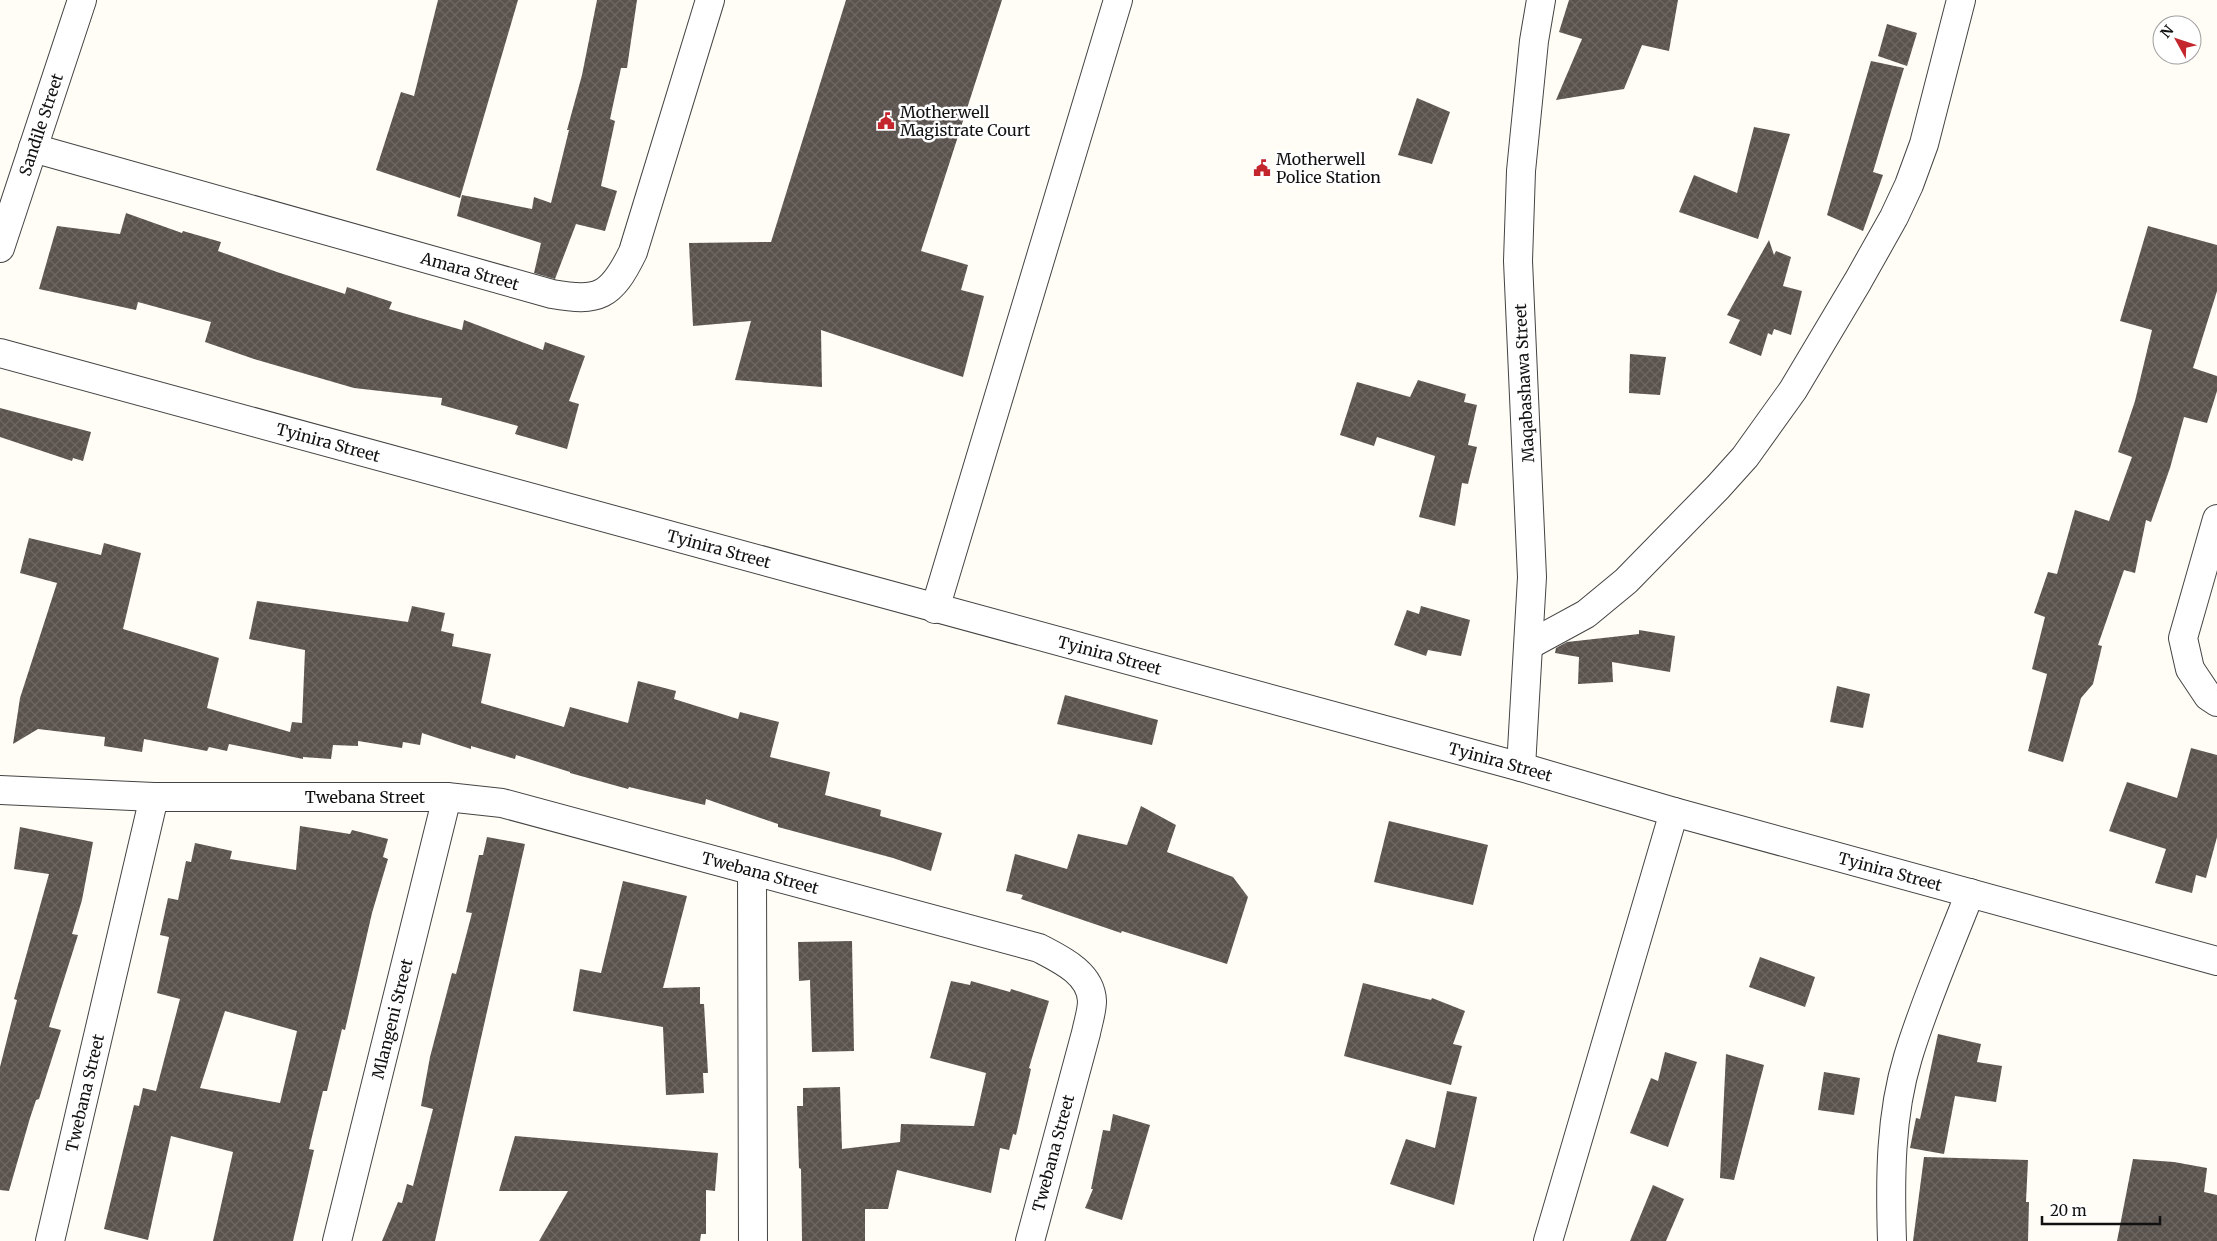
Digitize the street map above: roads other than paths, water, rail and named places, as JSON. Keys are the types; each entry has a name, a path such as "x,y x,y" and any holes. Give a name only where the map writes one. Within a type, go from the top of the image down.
{"street":[{"name":"Sandile Street","path":"0,248 82,0"},
{"name":"Amara Street","path":"33,148 552,294 581,299 597,296 610,287 623,272 633,252 710,0"},
{"path":"935,609 1118,0"},
{"name":"Maqabashawa Street","path":"1521,767 1532,567 1518,261 1521,171 1534,41 1541,0"},
{"path":"1529,645 1586,614 1626,581 1734,469 1792,390 1858,281 1909,186 1924,144 1961,0"},
{"name":"Tyinira Street","path":"0,353 1521,767 1674,812 2217,962"},
{"path":"2217,519 2183,638 2190,669 2208,696 2217,702"},
{"name":"Twebana Street","path":"0,790 154,797 447,797 502,803 1039,948 1067,963 1086,981 1092,1001 1086,1033 1030,1241"},
{"name":"Twebana Street","path":"50,1241 154,797"},
{"name":"Mlangeni Street","path":"337,1241 447,797"},
{"path":"1548,1241 1674,812"},
{"path":"752,871 753,1241"},
{"path":"1892,1241 1891,1192 1894,1129 1908,1058 1970,893"}],"place":[{"name":"Motherwell Magistrate Court","path":"886,121"},
{"name":"Motherwell Police Station","path":"1262,168"}]}
